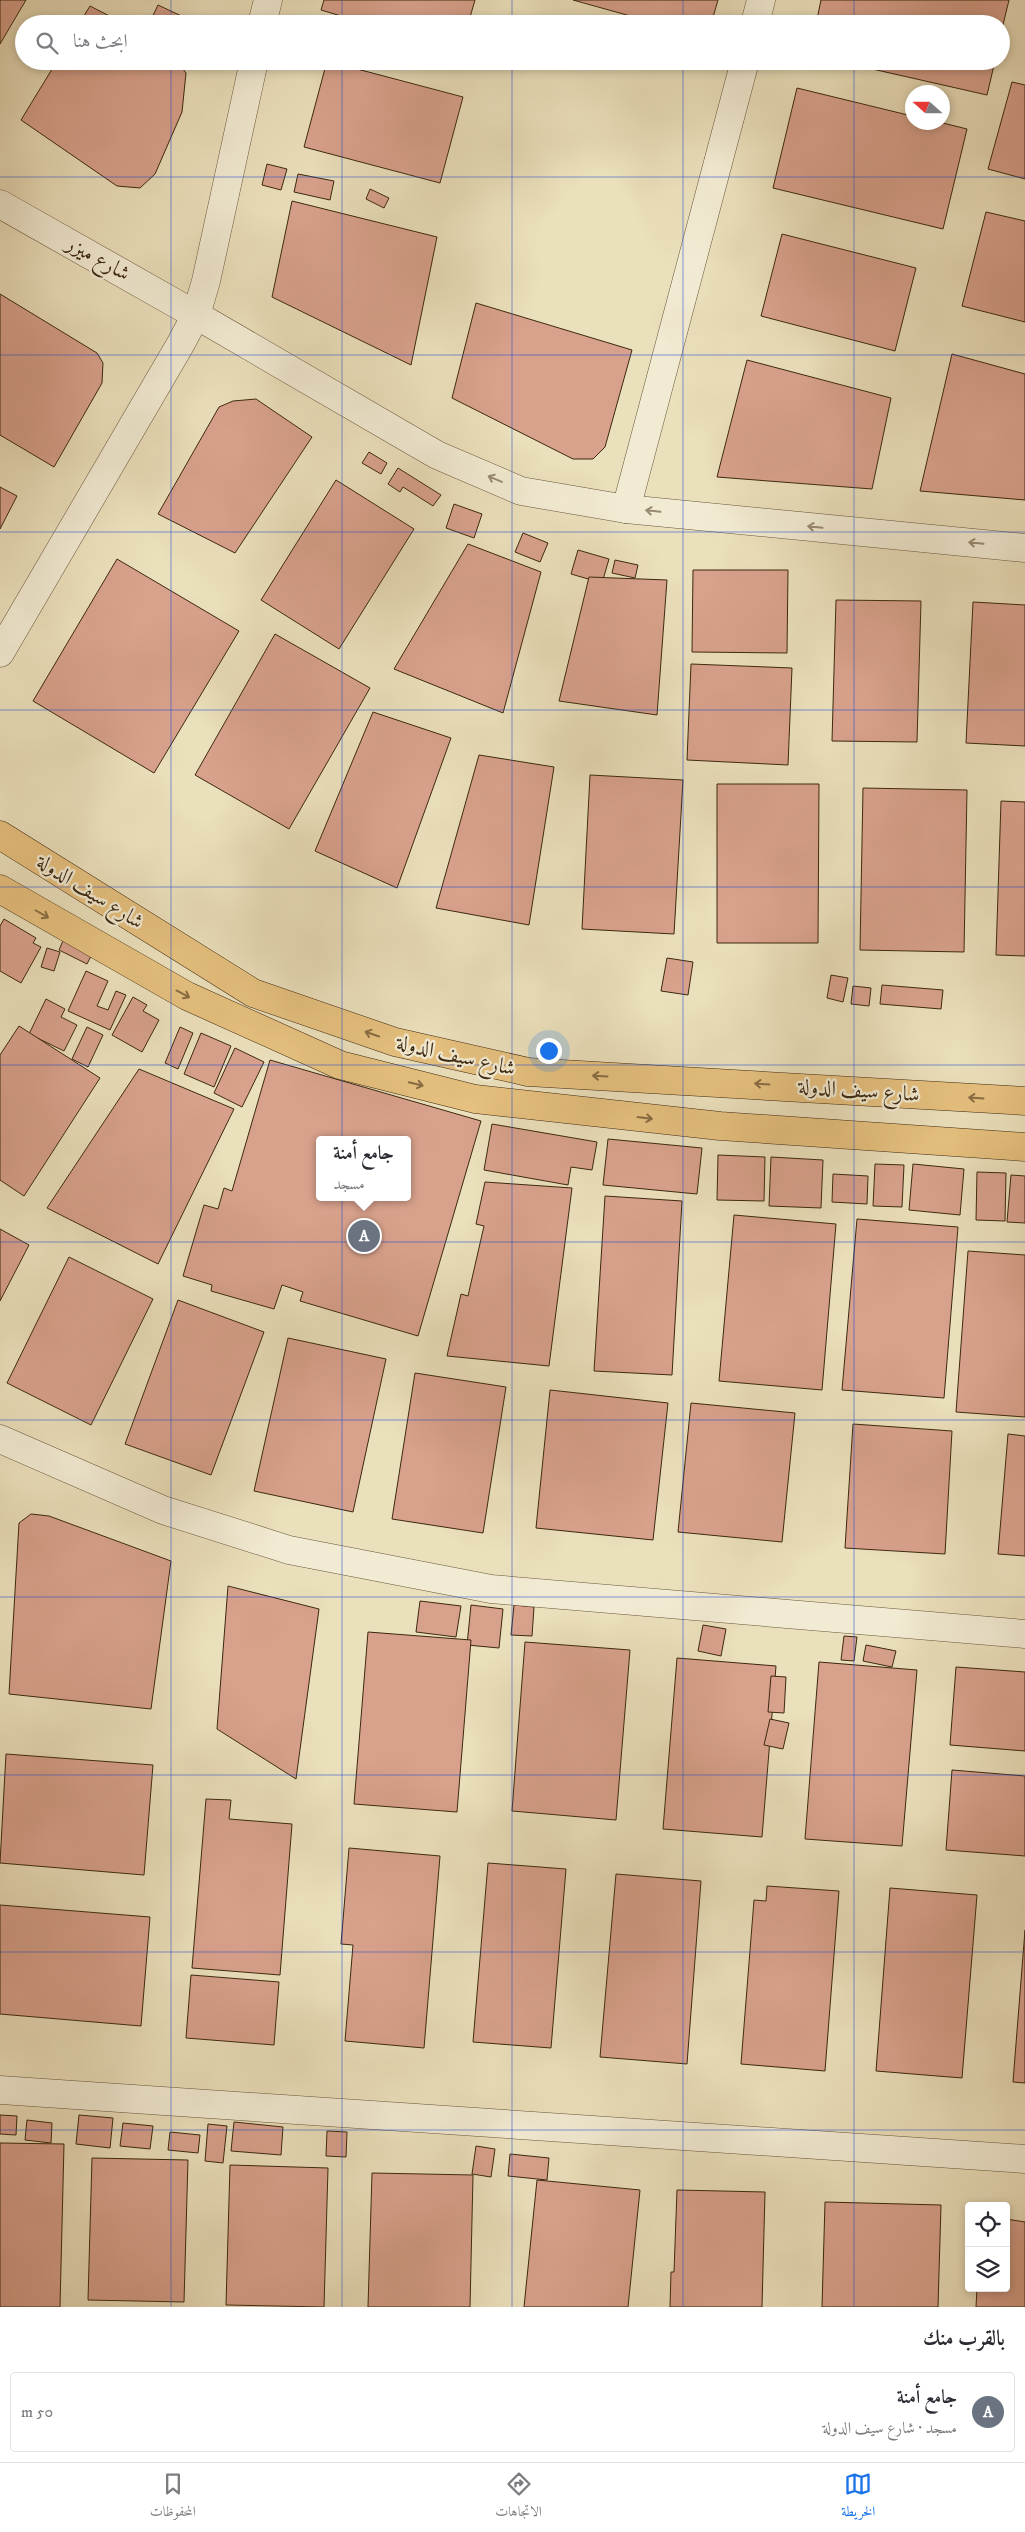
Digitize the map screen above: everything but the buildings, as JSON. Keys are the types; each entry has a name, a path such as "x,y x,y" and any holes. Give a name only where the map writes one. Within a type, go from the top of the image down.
{"main road":[{"name":"شارع سيف الدولة","path":"0,835 253,993 395,1042 528,1072 1025,1101"},
{"name":"شارع سيف الدولة","path":"0,889 187,996 340,1065 475,1099 720,1126 1025,1148"}],"street":[{"path":"264,15 268,0"},
{"path":"757,15 761,0"},
{"path":"0,653 180,345 196,314 214,246 252,70"},
{"path":"626,509 743,70"},
{"name":"شارع ميزر","path":"0,204 196,314 437,454 521,491 626,509 1025,548"},
{"path":"0,1439 163,1510 289,1550 491,1589 1025,1634"},
{"path":"0,2090 1025,2159"}],"place":[{"name":"جامع أمنة","path":"364,1236"}]}
